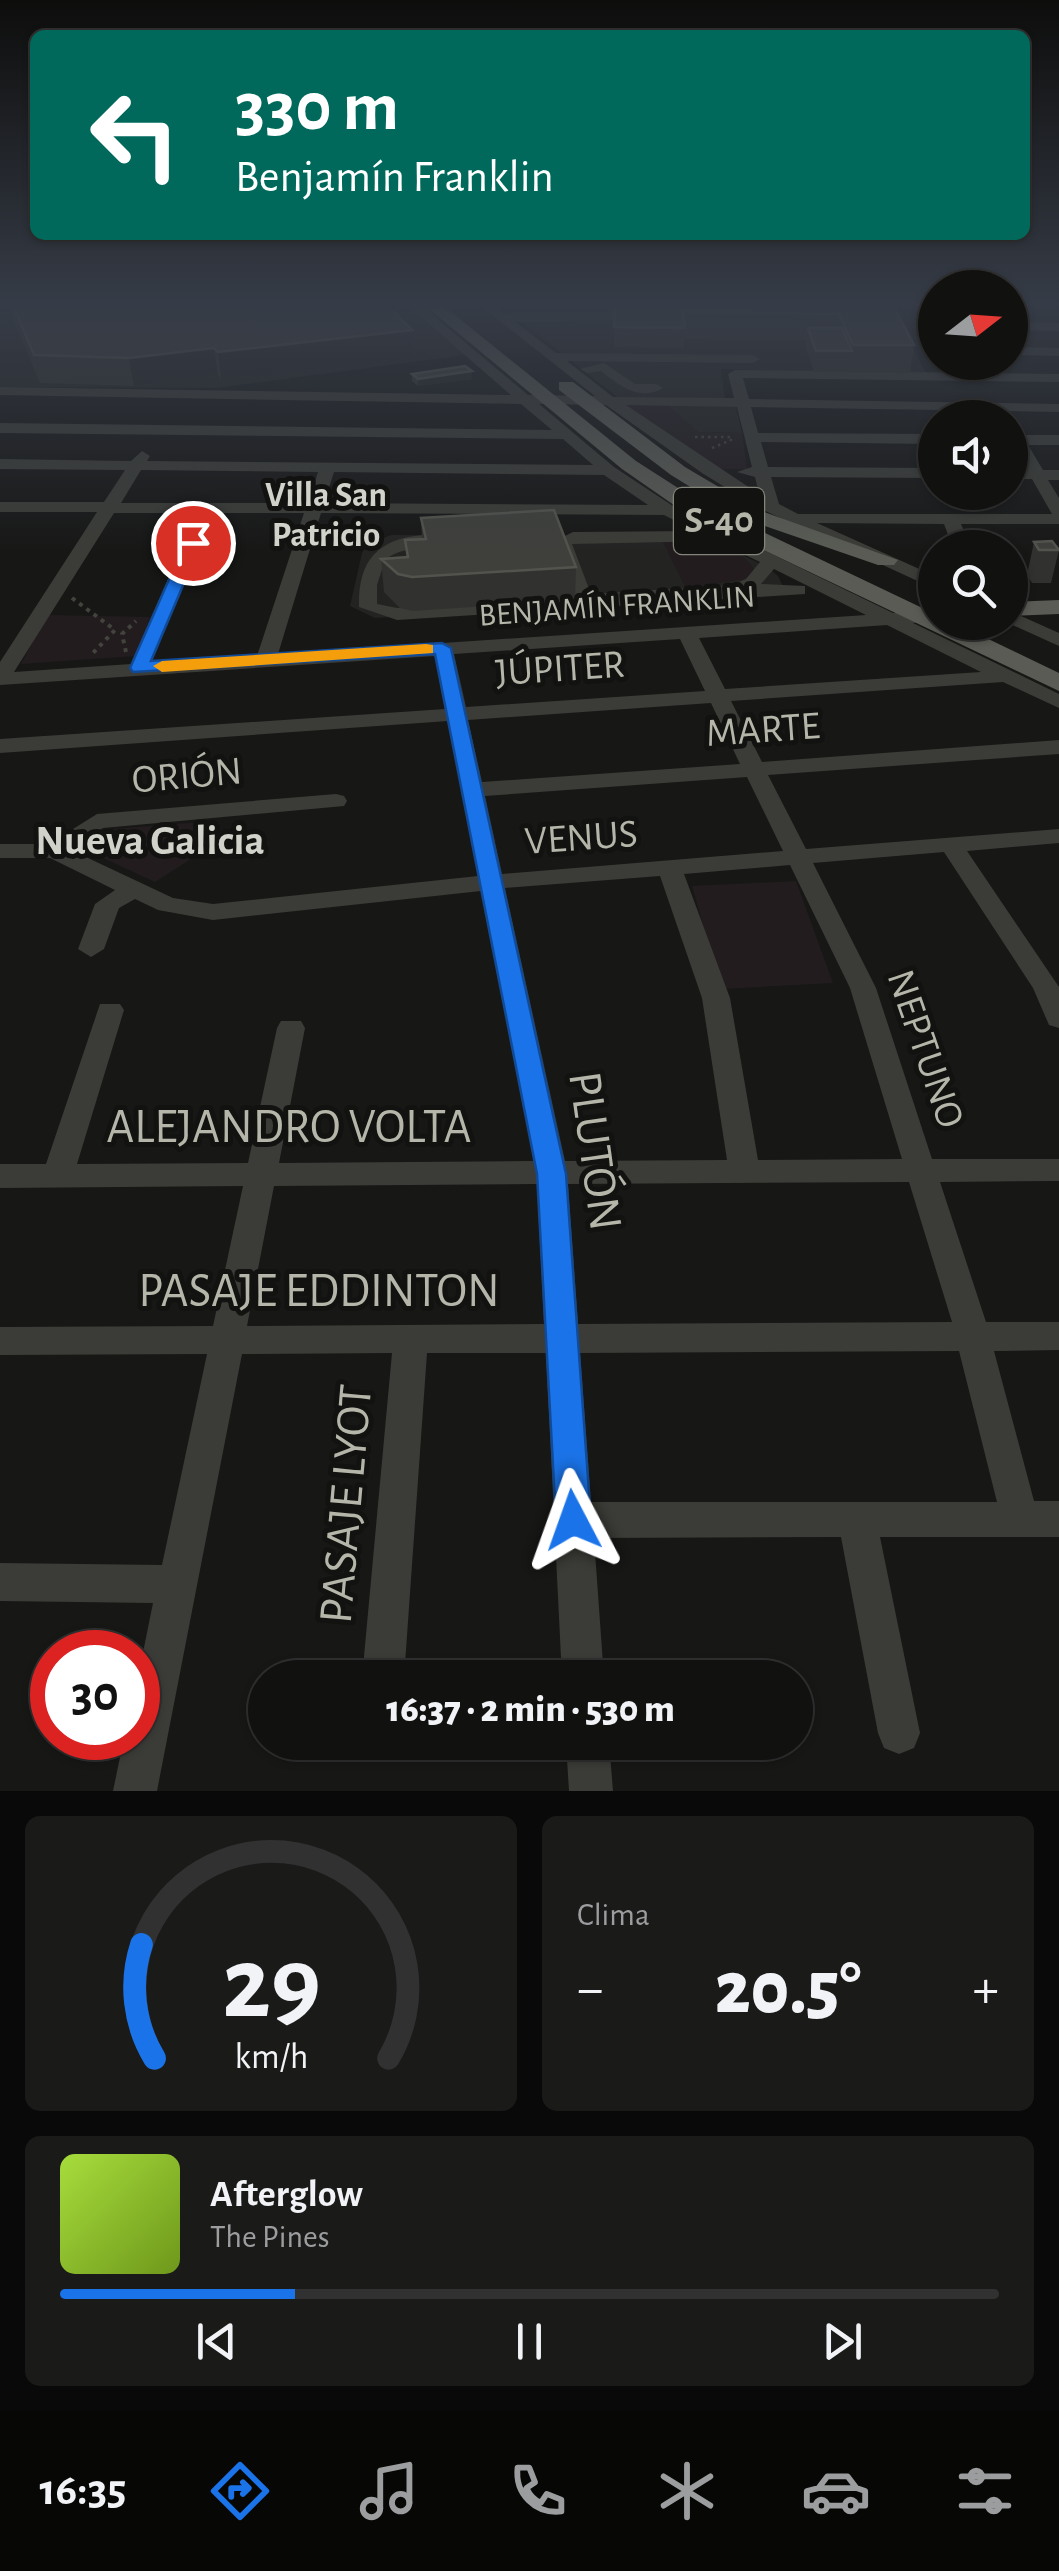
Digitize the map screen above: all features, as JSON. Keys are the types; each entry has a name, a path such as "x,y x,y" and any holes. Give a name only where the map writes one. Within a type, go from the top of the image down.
{"main road":[{"name":"S-40","path":"526,387 574,430 692,507 918,605"},
{"name":"S-40","path":"568,387 678,471 761,511 918,604"},
{"path":"574,430 628,485"},
{"path":"761,511 886,560"},
{"path":"1028,597 1059,596"},
{"path":"1028,610 1059,610 1059,636"},
{"name":"S-40","path":"972,640 1054,695"},
{"path":"1011,640 1059,662"}],"street":[{"path":"461,387 480,398"},
{"path":"514,387 540,400"},
{"path":"592,387 761,511 794,518 1059,516 1028,460"},
{"path":"630,387 656,388"},
{"path":"738,387 760,472 761,511"},
{"path":"0,391 419,393 540,400 918,409"},
{"path":"0,679 182,393"},
{"path":"396,467 419,393"},
{"path":"1028,410 1059,408"},
{"path":"0,428 574,430 608,470 628,485 716,536 777,566 918,606"},
{"path":"752,437 918,439"},
{"path":"1028,437 1059,440"},
{"path":"0,464 608,470"},
{"path":"266,660 328,466"},
{"path":"712,473 918,473"},
{"path":"1028,474 1059,474"},
{"path":"140,668 208,508"},
{"path":"2,510 667,510"},
{"path":"794,518 886,560 918,601"},
{"path":"950,518 955,530"},
{"path":"584,600 558,538 716,536"},
{"path":"474,539 412,540 387,546 374,562 368,607 398,614 735,590 798,590"},
{"path":"735,590 777,566"},
{"name":"BENJAMÍN FRANKLIN","path":"777,566 819,622"},
{"name":"BENJAMÍN FRANKLIN","path":"0,679 819,622 918,608"},
{"path":"1028,625 1059,636"},
{"name":"NEPTUNO","path":"686,632 862,988 973,1336 1020,1519"},
{"path":"962,640 1005,676 1054,695"},
{"name":"PLUTÓN","path":"442,648 552,1174 582,1660"},
{"name":"JÚPITER","path":"0,746 1005,676"},
{"name":"MARTE","path":"472,790 1059,747"},
{"name":"ORIÓN","path":"54,852 97,821 336,800"},
{"name":"VENUS","path":"0,851 54,852 167,905 212,912 491,882 1059,836"},
{"path":"952,846 1046,988 1059,1019"},
{"path":"670,870 716,998 744,1171"},
{"path":"91,949 108,904 133,890"},
{"path":"58,1176 110,1010"},
{"path":"135,1791 291,1028"},
{"name":"ALEJANDRO VOLTA","path":"0,1176 1059,1170"},
{"name":"PASAJE EDDINTON","path":"0,1342 1059,1336"},
{"name":"PASAJE LYOT","path":"384,1660 411,1339"},
{"path":"573,1520 1059,1519"},
{"path":"857,1520 899,1733"},
{"path":"0,1582 178,1584"},
{"path":"589,1760 590,1791"}],"path":[{"path":"686,436 752,437"},
{"path":"58,588 115,630 112,638 86,657"}],"shaded area":[{"path":"0,387 226,387 215,388"},
{"path":"604,387 723,387 725,399 617,397"},
{"path":"618,404 667,405 698,432 742,433 747,469 710,469"},
{"path":"667,405 736,407 742,433 698,432"},
{"path":"695,532 767,567 778,576 786,593 375,618 350,606 362,553 368,543 392,535 660,536"},
{"path":"663,542 713,544 737,553 755,570 750,579 685,587"},
{"path":"47,615 150,617 136,656 21,664"},
{"path":"202,822 205,850 155,882 80,847 98,830"},
{"path":"796,881 833,983 721,989 692,886"}],"building":[{"path":"554,510 576,567 412,577 398,574 381,559 408,557 405,540 426,539 421,518"},
{"path":"1052,541 1059,550 1039,550 1034,542"}],"slow traffic":[{"path":"162,666 426,649"}],"district":[{"name":"Villa San Patricio","path":"326,515"},
{"name":"Nueva Galicia","path":"150,841"}],"route":[{"path":"193,543 140,668 442,648 552,1174 573,1520"}]}
